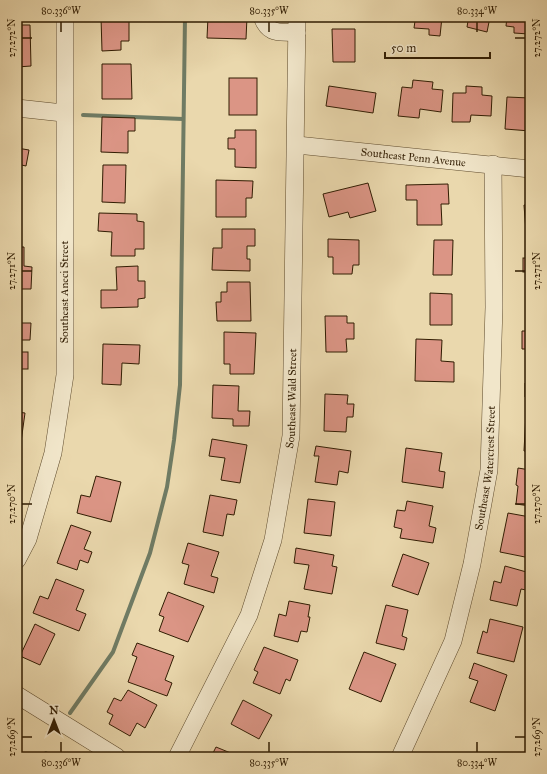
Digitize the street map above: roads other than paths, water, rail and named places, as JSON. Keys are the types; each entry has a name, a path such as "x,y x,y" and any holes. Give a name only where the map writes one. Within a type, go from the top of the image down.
{"street":[{"name":"Southeast Aneci Street","path":"17,560 28,539 53,453 64,375 65,17"},
{"path":"262,17 266,26 271,30 297,25"},
{"name":"Southeast Wald Street","path":"177,757 249,615 273,540 291,436 297,25"},
{"path":"17,108 64,113"},
{"name":"Southeast Penn Avenue","path":"296,145 530,169"},
{"name":"Southeast Watercrest Street","path":"400,757 453,642 472,564 489,470 494,307 493,164"},
{"path":"17,695 117,757"}],"waterway":[{"path":"70,713 113,652 150,553 167,487 180,385 185,17"},
{"path":"83,115 183,119"},
{"path":"43,757 46,753"}]}
